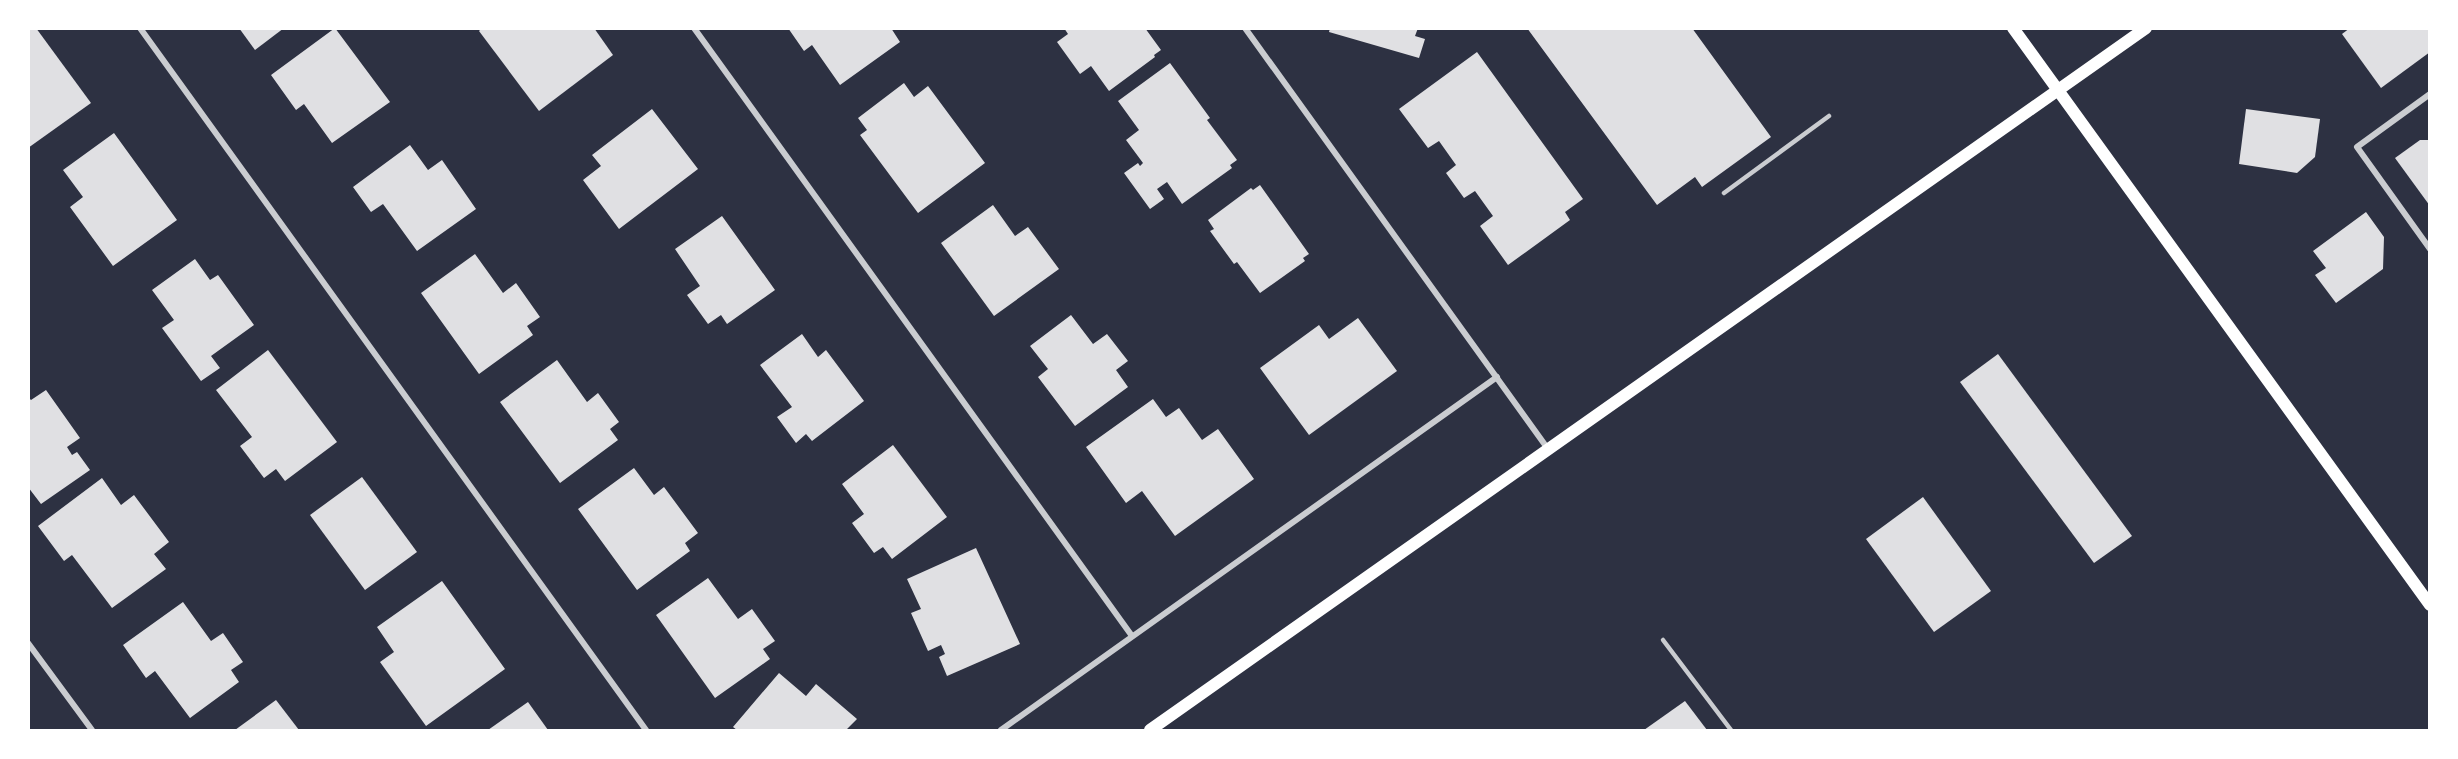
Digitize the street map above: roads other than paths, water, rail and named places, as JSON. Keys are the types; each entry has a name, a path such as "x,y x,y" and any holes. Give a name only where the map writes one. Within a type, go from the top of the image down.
{"main road":[{"path":"2013,28 2430,605"},
{"path":"1150,730 2146,28"}],"street":[{"path":"140,28 646,730"},
{"path":"694,28 1131,636"},
{"path":"1245,28 1549,449"},
{"path":"2430,94 2356,147 2430,249"},
{"path":"1001,730 1497,377"},
{"path":"28,643 92,730"}],"lane":[{"path":"1724,192 1829,117"},
{"path":"1663,640 1731,730"}]}
